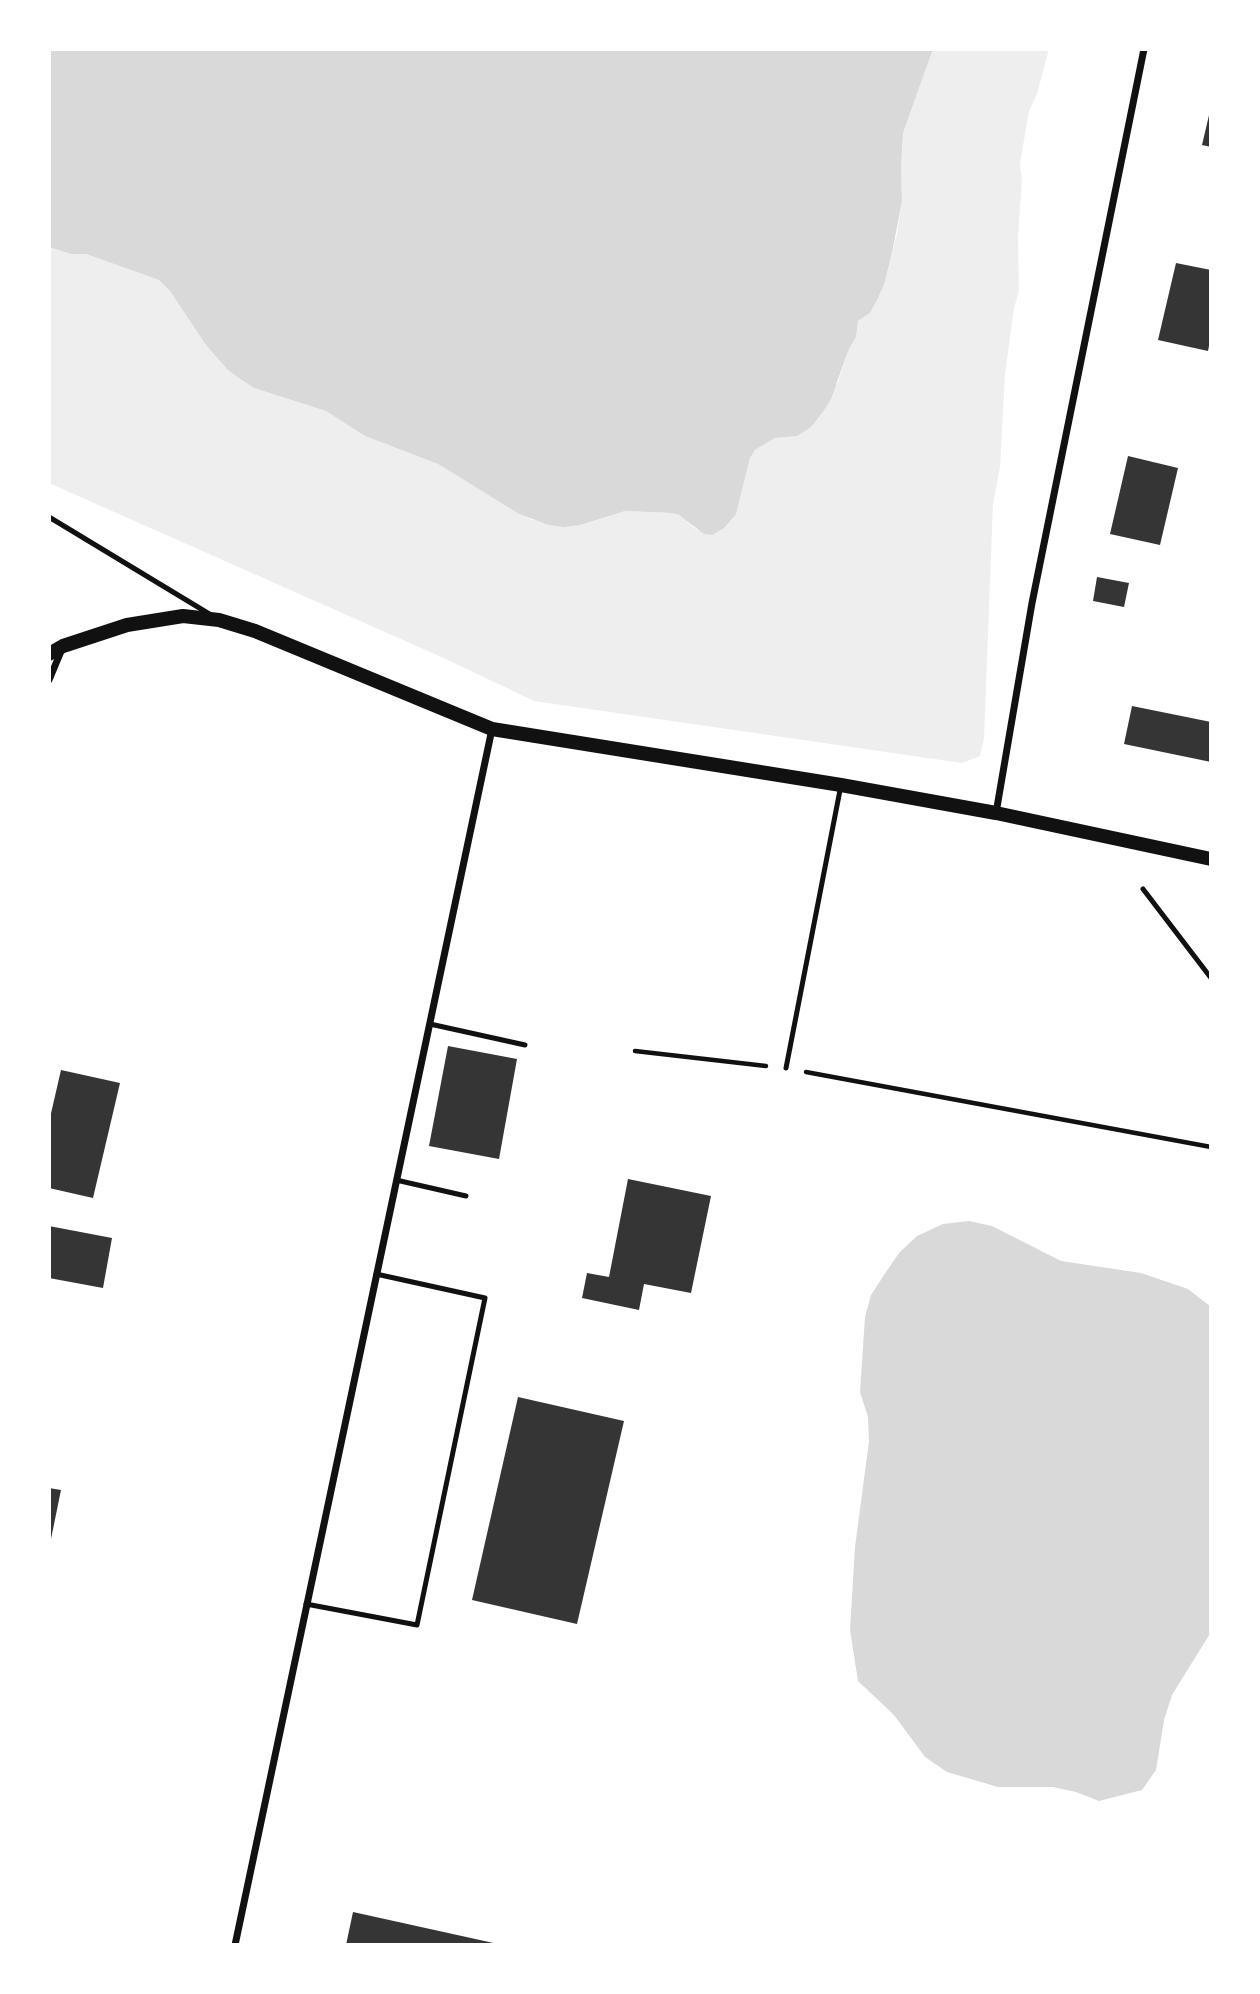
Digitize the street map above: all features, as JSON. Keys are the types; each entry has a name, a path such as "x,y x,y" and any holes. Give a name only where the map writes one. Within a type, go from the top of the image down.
{"main road":[{"path":"49,653 127,625 183,615 219,620 255,631 492,729 841,785 996,813 1211,859"}],"street":[{"path":"996,813 1032,603 1144,49"},
{"path":"49,680 64,646"},
{"path":"234,1945 492,729"}],"lane":[{"path":"49,517 219,620"},
{"path":"786,1068 841,785"},
{"path":"1143,889 1211,978"},
{"path":"430,1024 525,1045"},
{"path":"396,1180 466,1196"},
{"path":"306,1604 417,1625 485,1298 376,1274"}],"path":[{"path":"635,1051 786,1068 1211,1147"}],"shaded area":[{"path":"49,49 933,49 903,133 902,201 885,282 878,298 870,313 858,321 856,337 848,351 831,399 822,413 811,427 797,436 775,438 755,450 750,458 736,514 724,528 712,535 704,534 679,515 672,513 625,511 580,525 564,527 549,525 519,514 438,464 365,436 326,411 254,388 228,370 206,345 170,291 159,280 86,254 71,254 49,247"},
{"path":"933,49 1049,49 1037,94 1029,111 1020,163 1022,180 1018,237 1019,291 1014,308 1005,374 1000,467 993,504 984,739 980,756 962,763 534,701 448,660 49,483 49,247 71,254 86,254 159,280 170,291 206,345 254,388 326,411 365,436 438,464 519,514 533,520 580,525 625,511 672,513 679,515 697,530 738,506 750,458 755,450 775,438 797,436 838,382 848,351 856,337 858,321 870,313 885,282 902,201 903,133"},
{"path":"969,1221 992,1226 1061,1261 1141,1273 1188,1289 1211,1307 1211,1632 1172,1695 1164,1720 1156,1770 1142,1790 1099,1801 1053,1787 998,1787 947,1772 925,1757 894,1715 858,1681 850,1630 855,1547 869,1441 868,1417 860,1392 865,1317 871,1295 899,1253 917,1236 943,1224"}],"building":[{"path":"1211,111 1211,147 1202,145"},
{"path":"1176,263 1211,270 1211,336 1208,351 1158,340"},
{"path":"1128,456 1178,468 1160,545 1110,534"},
{"path":"1097,577 1129,583 1124,607 1093,601"},
{"path":"1132,706 1211,722 1211,762 1124,744"},
{"path":"448,1046 517,1059 499,1159 429,1146"},
{"path":"61,1070 120,1083 93,1198 49,1188 49,1122"},
{"path":"628,1179 711,1196 691,1293 644,1284 639,1310 582,1298 587,1273 609,1277"},
{"path":"49,1226 112,1238 103,1288 49,1278"},
{"path":"518,1397 624,1421 577,1624 472,1600"},
{"path":"49,1488 61,1490 51,1539 49,1539"},
{"path":"353,1912 498,1944 498,1945 346,1945"}]}
